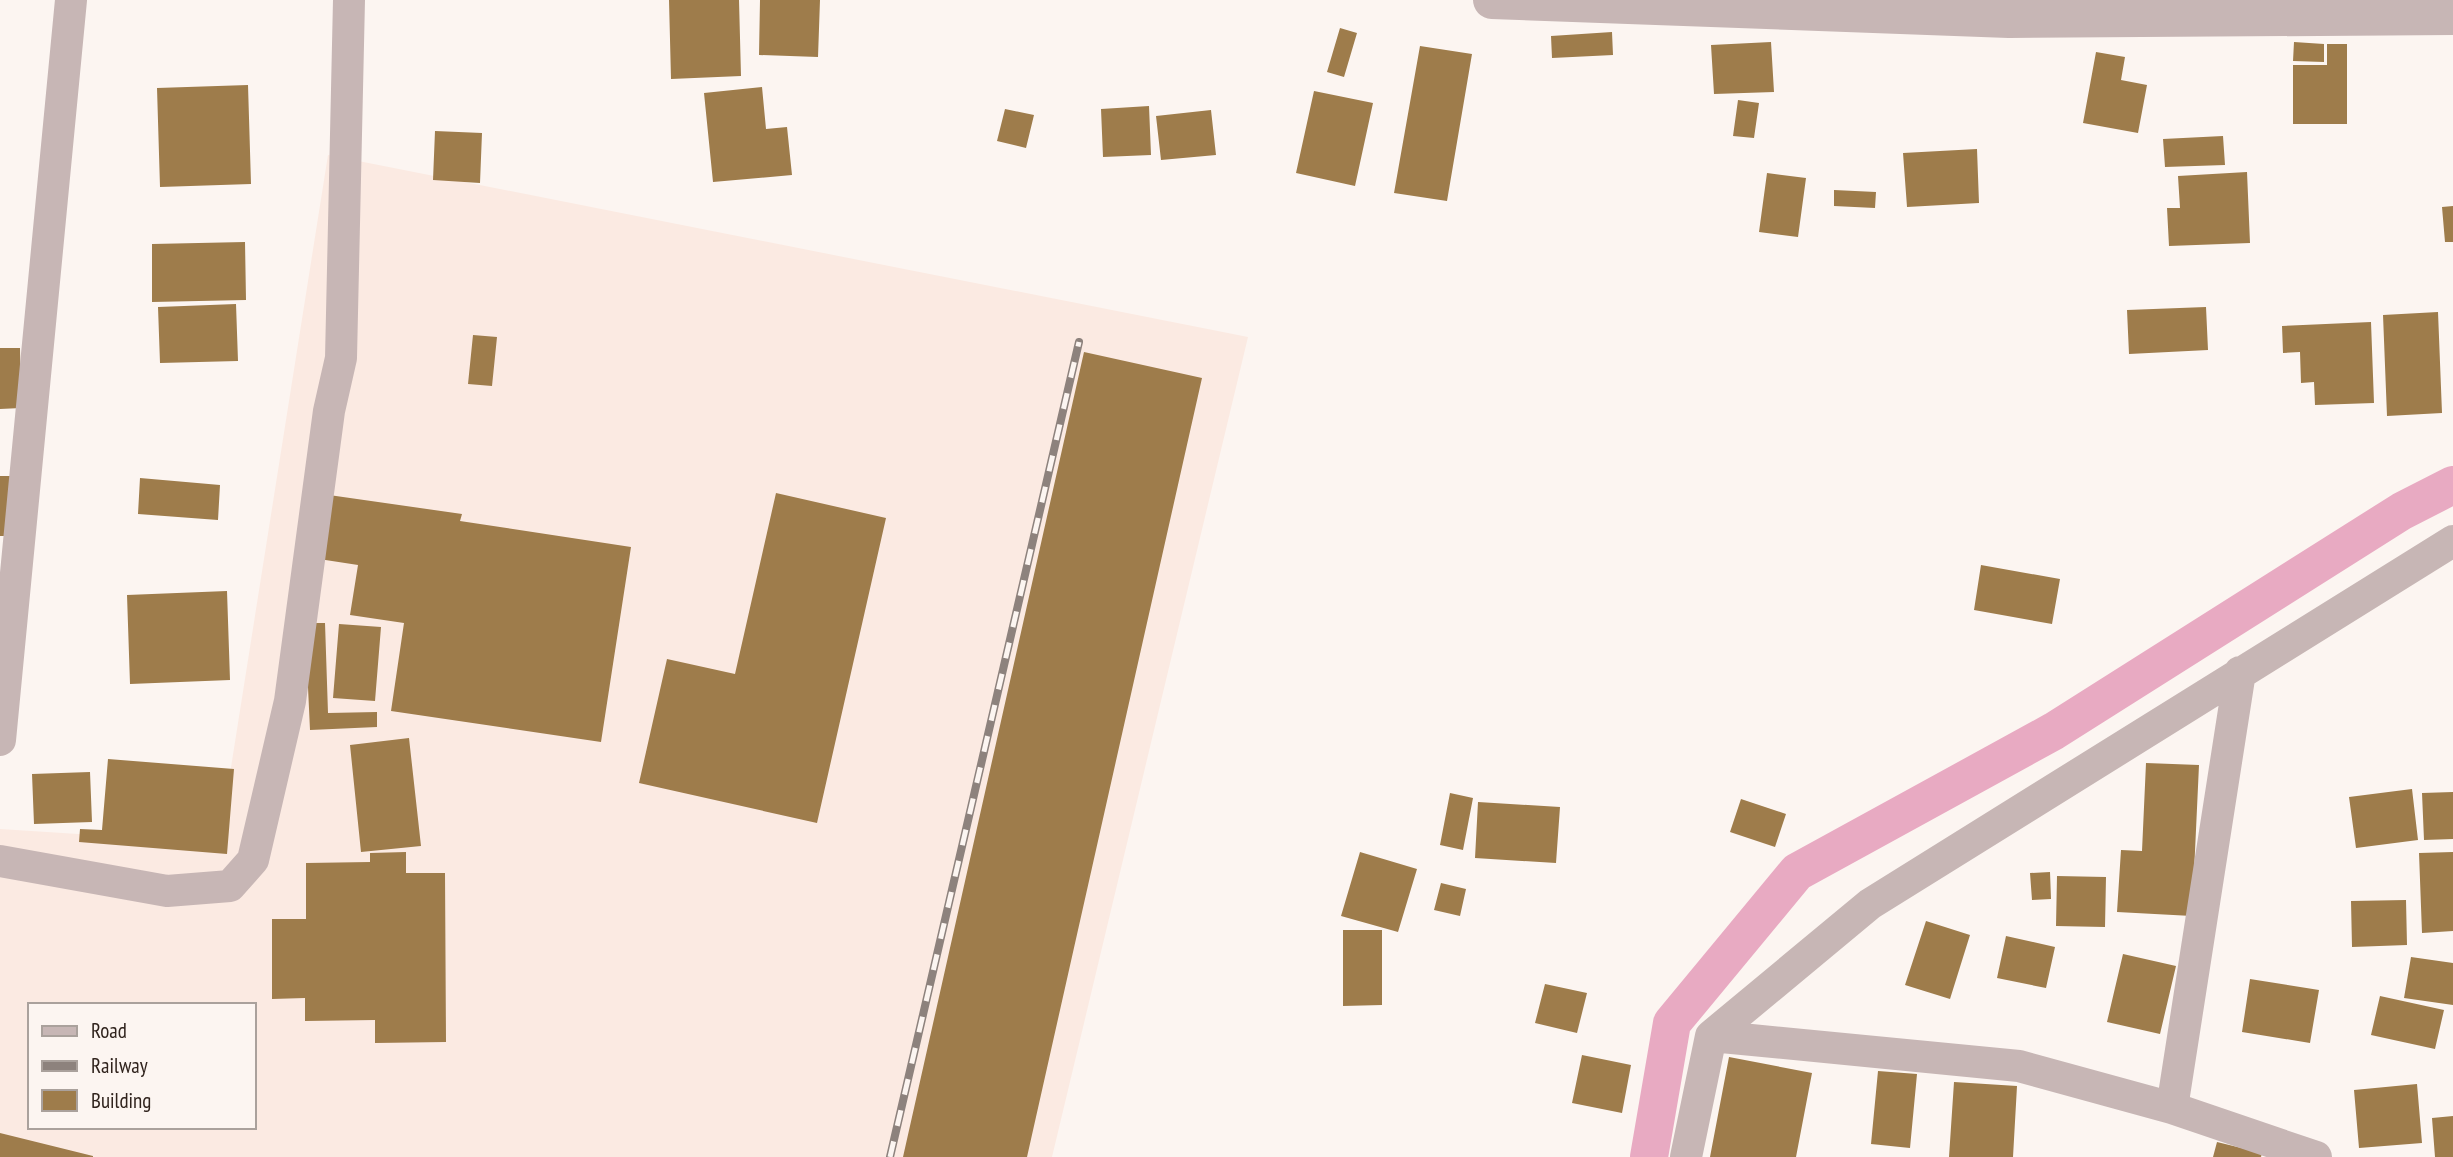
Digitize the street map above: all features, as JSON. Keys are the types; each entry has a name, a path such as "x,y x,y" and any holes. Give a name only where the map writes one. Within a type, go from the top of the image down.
{"street":[{"path":"0,740 71,0"},
{"path":"0,861 167,891 230,886 253,860 290,701 329,411 341,358 349,0"},
{"path":"1492,0 1753,5 2009,19 2453,16"},
{"path":"1686,1157 1711,1036 1870,904 2240,672 2450,546"},
{"path":"2172,1108 2240,672"},
{"path":"1711,1036 2019,1066 2172,1108 2316,1157"}],"shaded area":[{"path":"328,155 1248,337 1052,1157 0,1157 0,829 219,843"}],"building":[{"path":"669,0 739,0 741,76 671,79"},
{"path":"760,0 820,0 818,57 759,55"},
{"path":"1340,28 1357,33 1344,77 1327,72"},
{"path":"1612,32 1613,55 1552,58 1551,36"},
{"path":"1771,42 1774,92 1714,94 1711,45"},
{"path":"2294,42 2324,44 2324,62 2293,61"},
{"path":"2327,44 2347,44 2347,124 2293,124 2293,65 2327,65"},
{"path":"1420,46 1472,54 1447,201 1394,193"},
{"path":"2096,52 2125,57 2121,80 2147,85 2138,133 2083,123"},
{"path":"248,85 251,184 160,187 157,88"},
{"path":"762,87 766,129 787,127 792,175 713,182 704,93"},
{"path":"1314,91 1373,103 1355,186 1296,173"},
{"path":"1738,100 1759,103 1754,138 1733,136"},
{"path":"1149,106 1151,155 1103,157 1101,109"},
{"path":"1005,109 1034,115 1026,148 997,141"},
{"path":"1211,110 1216,155 1161,160 1156,116"},
{"path":"435,131 482,133 480,183 433,180"},
{"path":"2223,136 2225,165 2165,167 2163,139"},
{"path":"1977,149 1979,203 1907,207 1903,153"},
{"path":"2247,172 2250,243 2169,246 2167,208 2180,208 2178,176"},
{"path":"1767,173 1806,178 1798,237 1759,232"},
{"path":"1834,190 1876,192 1875,208 1834,206"},
{"path":"2453,206 2453,242 2445,242 2442,207"},
{"path":"245,242 246,300 152,302 152,244"},
{"path":"236,304 238,361 160,363 158,307"},
{"path":"2206,307 2208,350 2129,354 2127,310"},
{"path":"2438,312 2442,413 2387,416 2383,315"},
{"path":"2371,322 2374,403 2315,405 2314,382 2301,383 2300,352 2283,353 2282,326"},
{"path":"473,335 497,337 492,386 468,384"},
{"path":"0,348 20,348 21,408 0,409"},
{"path":"1084,352 1202,378 1027,1157 903,1157"},
{"path":"0,476 15,476 16,536 0,536"},
{"path":"140,478 220,485 218,520 138,514"},
{"path":"776,493 886,518 817,823 639,783 667,659 735,674"},
{"path":"329,495 462,514 460,521 631,547 601,742 391,711 404,623 350,615 358,565 319,559"},
{"path":"1981,565 2060,579 2052,624 1974,610"},
{"path":"227,591 230,680 130,684 127,595"},
{"path":"305,623 325,623 328,713 377,712 377,727 310,730"},
{"path":"339,624 381,627 375,701 333,698"},
{"path":"409,738 421,846 361,852 350,745"},
{"path":"108,759 234,769 227,854 79,842 80,829 102,830"},
{"path":"2146,763 2199,765 2192,916 2117,912 2121,850 2142,851"},
{"path":"90,772 92,822 34,824 32,774"},
{"path":"2412,789 2418,840 2356,848 2349,797"},
{"path":"2453,792 2453,839 2424,840 2422,793"},
{"path":"1450,793 1473,798 1463,850 1440,845"},
{"path":"1741,799 1786,814 1775,847 1730,832"},
{"path":"1478,802 1560,807 1556,863 1475,858"},
{"path":"406,852 406,873 445,873 446,1042 375,1043 375,1020 305,1021 305,998 272,999 272,919 306,919 306,863 370,862 370,853"},
{"path":"1360,852 1417,869 1398,932 1341,916"},
{"path":"2453,852 2453,931 2422,933 2419,853"},
{"path":"2050,872 2051,899 2032,900 2030,873"},
{"path":"2057,876 2106,877 2105,927 2056,926"},
{"path":"1441,883 1466,889 1460,916 1434,910"},
{"path":"2406,900 2407,945 2352,947 2351,901"},
{"path":"1926,921 1970,935 1950,999 1905,985"},
{"path":"1343,930 1382,930 1382,1005 1343,1006"},
{"path":"2006,936 2055,947 2046,988 1997,978"},
{"path":"2123,954 2176,966 2160,1034 2107,1022"},
{"path":"2411,957 2453,963 2453,1005 2404,998"},
{"path":"2250,979 2319,990 2310,1043 2242,1032"},
{"path":"1545,984 1587,993 1577,1033 1535,1023"},
{"path":"2380,996 2444,1010 2435,1049 2371,1035"},
{"path":"1582,1055 1631,1065 1622,1113 1572,1103"},
{"path":"1729,1057 1812,1073 1796,1157 1710,1157"},
{"path":"1878,1071 1917,1074 1910,1148 1871,1144"},
{"path":"1954,1082 2017,1086 2013,1157 1949,1157"},
{"path":"2417,1084 2422,1143 2359,1148 2354,1090"},
{"path":"2453,1116 2453,1157 2435,1157 2432,1118"},
{"path":"0,1133 93,1156 93,1157 0,1157"},
{"path":"2217,1142 2262,1153 2261,1157 2213,1157"}],"waterway":[{"path":"1649,1157 1672,1023 1797,872 2054,731 2402,511 2453,485"}],"railway":[{"path":"890,1157 1079,342"}]}
